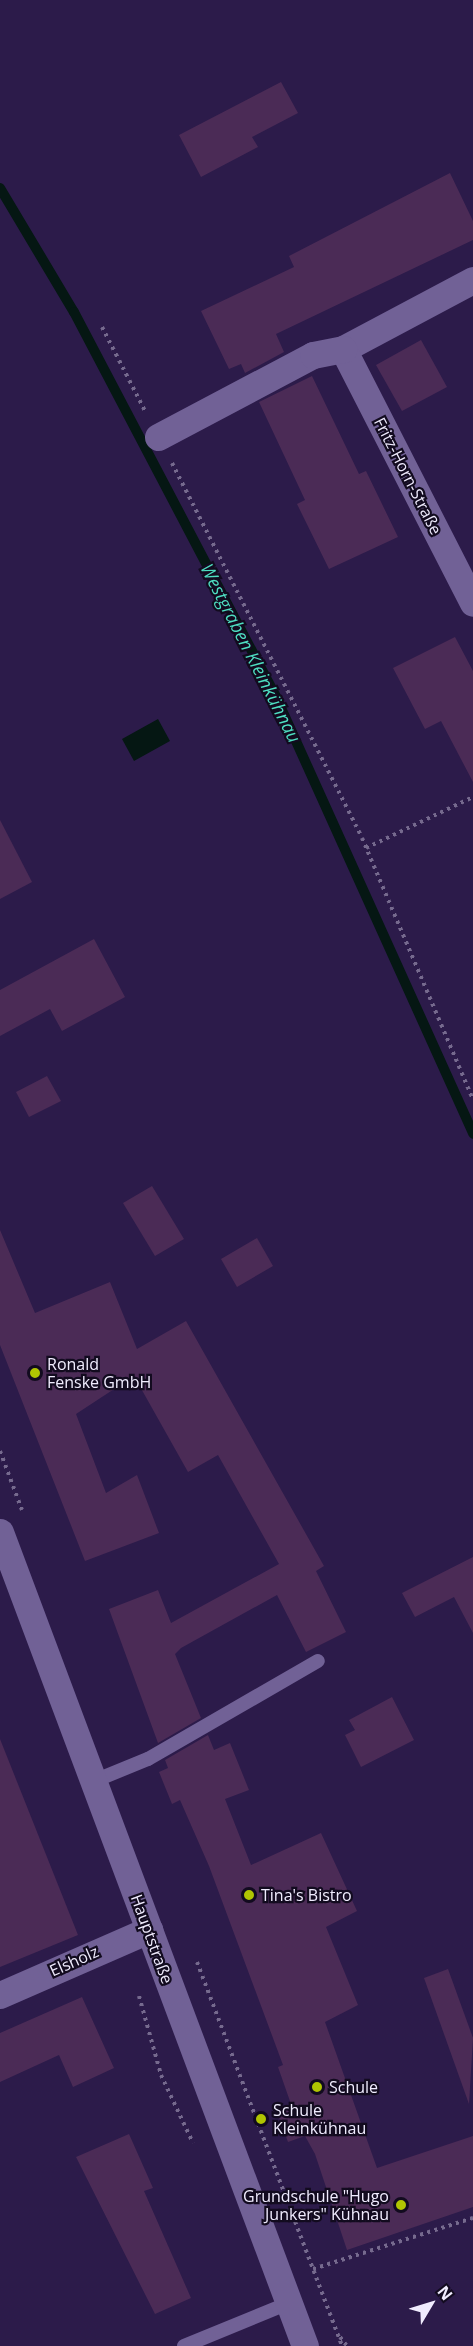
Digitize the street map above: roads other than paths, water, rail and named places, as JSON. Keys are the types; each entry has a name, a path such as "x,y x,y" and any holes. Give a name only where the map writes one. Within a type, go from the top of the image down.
{"street":[{"path":"158,437 313,355 343,348 473,280"},
{"name":"Fritz-Horn-Straße","path":"343,348 473,603"},
{"name":"Hauptstraße","path":"0,1532 305,2346"},
{"name":"Elsholz","path":"0,1995 149,1930"}],"lane":[{"path":"94,1781 148,1759 318,1661"},
{"path":"184,2346 289,2303"}],"waterway":[{"name":"Westgraben Kleinkühnau","path":"0,188 74,312 277,699 473,1134"}],"place":[{"name":"Ronald Fenske GmbH","path":"35,1373"},
{"name":"Tina's Bistro","path":"249,1895"},
{"name":"Schule","path":"317,2087"},
{"name":"Schule Kleinkühnau","path":"261,2119"},
{"name":"Grundschule \"Hugo Junkers\" Kühnau","path":"401,2205"}]}
